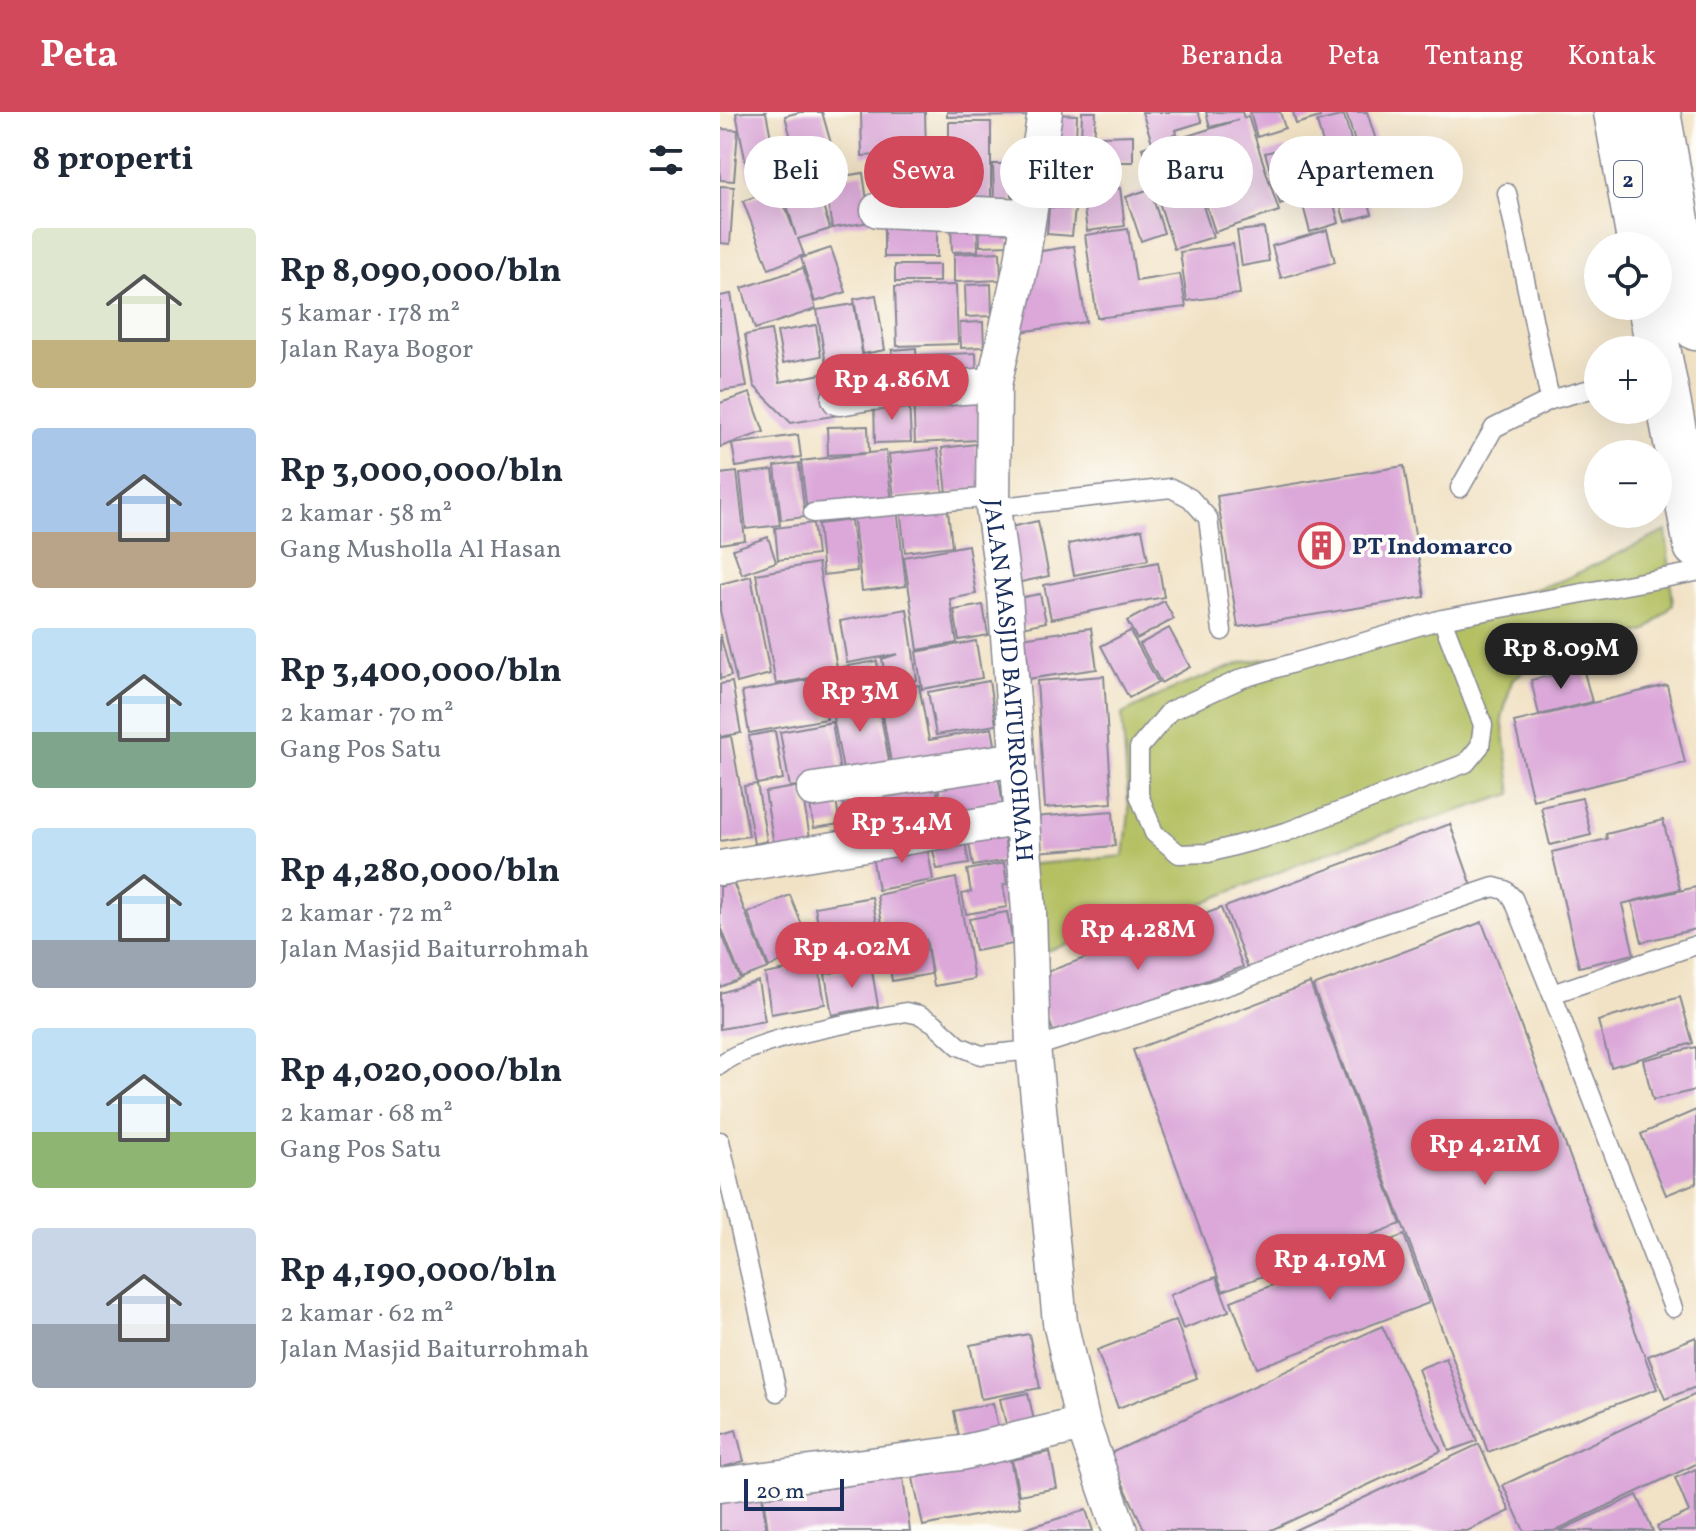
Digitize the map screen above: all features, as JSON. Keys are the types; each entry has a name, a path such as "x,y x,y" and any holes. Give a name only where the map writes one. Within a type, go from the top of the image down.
{"highway":[{"name":"2","path":"1616,112 1637,232"},
{"name":"2","path":"1658,112 1696,328"},
{"path":"1671,424 1696,546"}],"street":[{"name":"JALAN MASJID BAITURROHMAH","path":"1045,112 1022,261 994,385 993,502 1005,596 1018,759 1029,912 1033,1047 1060,1322 1083,1424 1120,1531"},
{"path":"878,210 1028,216"},
{"path":"839,398 868,393 994,385"},
{"path":"814,790 1018,759"},
{"path":"720,868 1022,818"},
{"path":"720,1485 961,1453 1083,1424"}],"lane":[{"path":"1507,193 1550,400"},
{"path":"1460,488 1494,428 1550,400 1584,391"},
{"path":"813,513 1171,488 1190,498 1208,518 1222,631"},
{"path":"1442,619 1483,725 1480,746 1466,763 1286,832 1208,853 1179,854 1154,833 1139,795 1139,748 1170,711 1243,678 1442,619 1696,572"},
{"path":"720,1065 755,1046 906,1012 934,1023 959,1046 981,1055 1033,1047 1235,983 1369,929 1494,887 1505,890 1513,898 1673,1308"},
{"path":"1552,994 1696,945"},
{"path":"720,1141 777,1392"}],"green space":[{"path":"1666,531 1673,605 1646,631 1544,658 1512,680 1502,718 1512,794 1336,849 1200,904 1046,951 1026,865 1124,856 1129,812 1122,714 1175,688 1244,662 1357,646 1563,580"}],"building":[{"path":"766,112 771,136 744,136 744,154 736,113"},
{"path":"822,112 829,136 790,136 785,116"},
{"path":"861,112 925,112 926,136 864,136 862,156"},
{"path":"947,112 1031,112 1031,116 947,117"},
{"path":"1082,112 1096,112 1094,136 1081,136"},
{"path":"1142,112 1198,112 1202,122 1176,130 1177,134 1171,136 1150,136"},
{"path":"1206,112 1242,112 1244,118 1248,116 1269,180 1269,208 1278,208 1279,211 1215,232 1207,208 1253,208 1253,136 1187,136 1238,120 1210,127"},
{"path":"1250,112 1280,112 1285,128 1257,137"},
{"path":"1293,112 1318,112 1320,117 1296,124"},
{"path":"1346,112 1367,112 1375,136 1353,136"},
{"path":"1047,114 1077,115 1076,136 1046,136"},
{"path":"1344,115 1350,136 1321,136 1317,122"},
{"path":"949,122 991,122 991,201 984,201 984,136 949,136"},
{"path":"720,129 738,130 734,181 720,180"},
{"path":"1133,135 1133,162 1122,162 1122,136 1102,136"},
{"path":"993,164 1000,164 1000,203 994,203"},
{"path":"863,173 864,208 868,208 870,222 832,228 829,208 848,208 848,175"},
{"path":"720,186 734,187 730,244 720,243"},
{"path":"1138,193 1138,208 1156,208 1164,233 1141,241 1126,197"},
{"path":"1122,203 1125,226 1087,231 1084,208 1122,208"},
{"path":"746,208 786,208 796,236 788,208 823,208 830,229 798,239 804,255 769,269"},
{"path":"1049,208 1075,209 1072,236 1047,234"},
{"path":"1161,208 1204,208 1213,237 1174,249"},
{"path":"1304,208 1335,208 1339,223 1310,232"},
{"path":"1341,208 1370,208 1372,214 1345,222"},
{"path":"1008,216 1009,245 980,246 979,218"},
{"path":"884,218 937,218 937,257 884,257"},
{"path":"977,218 978,251 952,252 951,219"},
{"path":"1264,228 1269,261 1242,266 1237,231"},
{"path":"1128,229 1136,281 1180,274 1186,307 1097,318 1085,235"},
{"path":"1327,230 1335,262 1281,278 1272,246"},
{"path":"1233,244 1240,294 1187,301 1180,252"},
{"path":"1074,246 1086,322 1020,332 1036,252"},
{"path":"831,248 846,292 815,302 801,258"},
{"path":"1000,252 1001,280 954,282 954,254"},
{"path":"895,265 939,265 939,282 895,282"},
{"path":"803,268 816,309 755,329 742,288"},
{"path":"991,284 992,316 966,317 965,285"},
{"path":"956,285 958,344 897,346 895,287"},
{"path":"731,294 747,387 720,391 720,296"},
{"path":"876,295 885,350 863,354 854,299"},
{"path":"854,304 863,359 826,365 817,310"},
{"path":"983,322 984,347 961,348 960,323"},
{"path":"816,325 821,356 783,363 777,332"},
{"path":"771,330 780,382 832,372 839,415 791,423 754,386 745,335"},
{"path":"916,348 918,385 893,386 892,350"},
{"path":"976,353 977,385 921,387 920,355"},
{"path":"977,391 979,440 915,443 913,393"},
{"path":"750,393 764,432 720,447 720,403"},
{"path":"909,400 911,442 875,443 874,401"},
{"path":"868,426 869,453 828,455 827,427"},
{"path":"798,435 801,457 736,467 732,444"},
{"path":"976,444 982,488 947,493 942,448"},
{"path":"938,449 943,493 894,498 889,454"},
{"path":"886,451 892,502 807,512 801,461"},
{"path":"799,463 805,517 781,520 775,466"},
{"name":"PT Indomarco","path":"1404,466 1425,597 1238,627 1217,496"},
{"path":"773,470 780,525 746,529 740,474"},
{"path":"737,472 745,540 720,544 720,474"},
{"path":"947,502 952,546 905,552 900,507"},
{"path":"897,508 906,586 862,591 853,513"},
{"path":"851,520 857,571 823,575 818,524"},
{"path":"1038,521 1049,576 1012,584 1001,529"},
{"path":"813,523 817,555 778,560 775,528"},
{"path":"1142,529 1148,560 1074,575 1068,544"},
{"path":"768,537 776,562 742,574 733,549"},
{"path":"968,545 976,594 950,599 957,643 918,650 904,557"},
{"path":"1158,562 1164,597 1051,619 1044,585"},
{"path":"818,563 838,673 776,684 756,574"},
{"path":"751,576 770,674 737,683 720,611 720,584"},
{"path":"1040,594 1046,622 1018,628 1012,599"},
{"path":"1164,601 1174,619 1137,639 1127,621"},
{"path":"983,605 988,635 959,640 954,610"},
{"path":"907,609 917,680 887,685 882,659 898,654 847,663 840,621"},
{"path":"1091,628 1097,669 1027,679 1021,638"},
{"path":"1169,628 1190,667 1161,683 1140,644"},
{"path":"1130,631 1158,682 1129,698 1101,646"},
{"path":"720,634 731,676 720,679"},
{"path":"976,641 982,678 922,689 916,652"},
{"path":"877,661 880,683 846,689 842,667"},
{"path":"1583,668 1592,702 1539,715 1531,680"},
{"path":"1104,676 1112,803 1045,808 1037,681"},
{"path":"819,678 827,719 749,733 742,692"},
{"path":"989,681 996,725 936,735 928,692"},
{"path":"732,682 741,733 720,737 720,684"},
{"path":"919,685 929,740 992,728 997,755 893,774 879,692"},
{"path":"1667,685 1685,763 1533,800 1514,722"},
{"path":"876,687 891,773 845,781 829,695"},
{"path":"832,722 841,778 790,787 780,732"},
{"path":"775,731 783,779 757,784 749,736"},
{"path":"731,736 749,836 720,841 720,738"},
{"path":"997,769 1004,811 944,822 937,780"},
{"path":"934,775 942,822 850,838 841,792"},
{"path":"757,784 767,841 754,844 744,786"},
{"path":"801,786 812,849 776,856 765,792"},
{"path":"834,790 840,824 814,828 808,794"},
{"path":"1582,798 1591,835 1550,845 1541,807"},
{"path":"1113,811 1115,846 1036,852 1033,817"},
{"path":"1663,820 1680,889 1622,904 1634,954 1579,967 1552,852 1607,839 1606,834"},
{"path":"1450,824 1473,889 1249,971 1225,907"},
{"path":"1002,825 1008,860 973,866 967,832"},
{"path":"964,835 969,864 937,869 931,841"},
{"path":"926,840 933,880 878,890 871,850"},
{"path":"1004,863 1007,884 1003,885 1007,907 966,914 962,894 971,892 967,870"},
{"path":"956,878 974,979 934,986 926,939 931,974 892,981 877,895"},
{"path":"733,882 768,968 741,978 720,924 720,887"},
{"path":"1696,887 1696,929 1642,942 1632,902"},
{"path":"790,895 812,950 769,967 748,913"},
{"path":"872,897 883,956 825,966 815,907"},
{"path":"1221,908 1243,967 1055,1036 1033,977"},
{"path":"1007,912 1013,944 975,951 969,919"},
{"path":"1482,922 1657,1389 1488,1452 1313,986"},
{"path":"720,929 740,979 720,987"},
{"path":"818,964 825,1004 771,1014 765,974"},
{"path":"871,965 878,1006 832,1015 825,974"},
{"path":"758,981 765,1021 720,1029 720,993"},
{"path":"1310,983 1401,1224 1223,1291 1133,1050"},
{"path":"1680,997 1693,1043 1611,1067 1598,1021"},
{"path":"1696,1047 1696,1090 1653,1100 1643,1060"},
{"path":"1696,1110 1696,1183 1666,1195 1641,1134"},
{"path":"1404,1235 1429,1303 1257,1368 1231,1301"},
{"path":"1216,1277 1229,1311 1183,1329 1170,1295"},
{"path":"1176,1320 1197,1378 1118,1408 1097,1350"},
{"path":"1382,1326 1441,1451 1269,1531 1145,1531 1109,1454"},
{"path":"1029,1334 1040,1388 981,1399 970,1345"},
{"path":"1696,1337 1696,1387 1665,1399 1648,1356"},
{"path":"1446,1358 1477,1441 1449,1451 1418,1369"},
{"path":"1028,1393 1036,1430 1009,1437 1000,1399"},
{"path":"1696,1394 1696,1464 1554,1531 1524,1531 1503,1485"},
{"path":"993,1403 1000,1440 961,1448 954,1411"},
{"path":"736,1430 744,1461 720,1468 720,1435"},
{"path":"1479,1444 1510,1511 1467,1531 1293,1531"},
{"path":"1050,1452 1057,1488 1019,1495 1012,1460"},
{"path":"1010,1459 1020,1507 923,1526 913,1478"},
{"path":"1696,1469 1696,1531 1659,1531 1657,1526 1689,1512 1675,1478"},
{"path":"903,1478 910,1531 768,1531 763,1497"},
{"path":"762,1494 766,1531 720,1531 720,1498"},
{"path":"1637,1495 1653,1531 1559,1531"},
{"path":"1086,1510 1093,1531 1021,1531 1021,1530"}],"place":[{"name":"PT Indomarco","path":"1321,546"}]}
